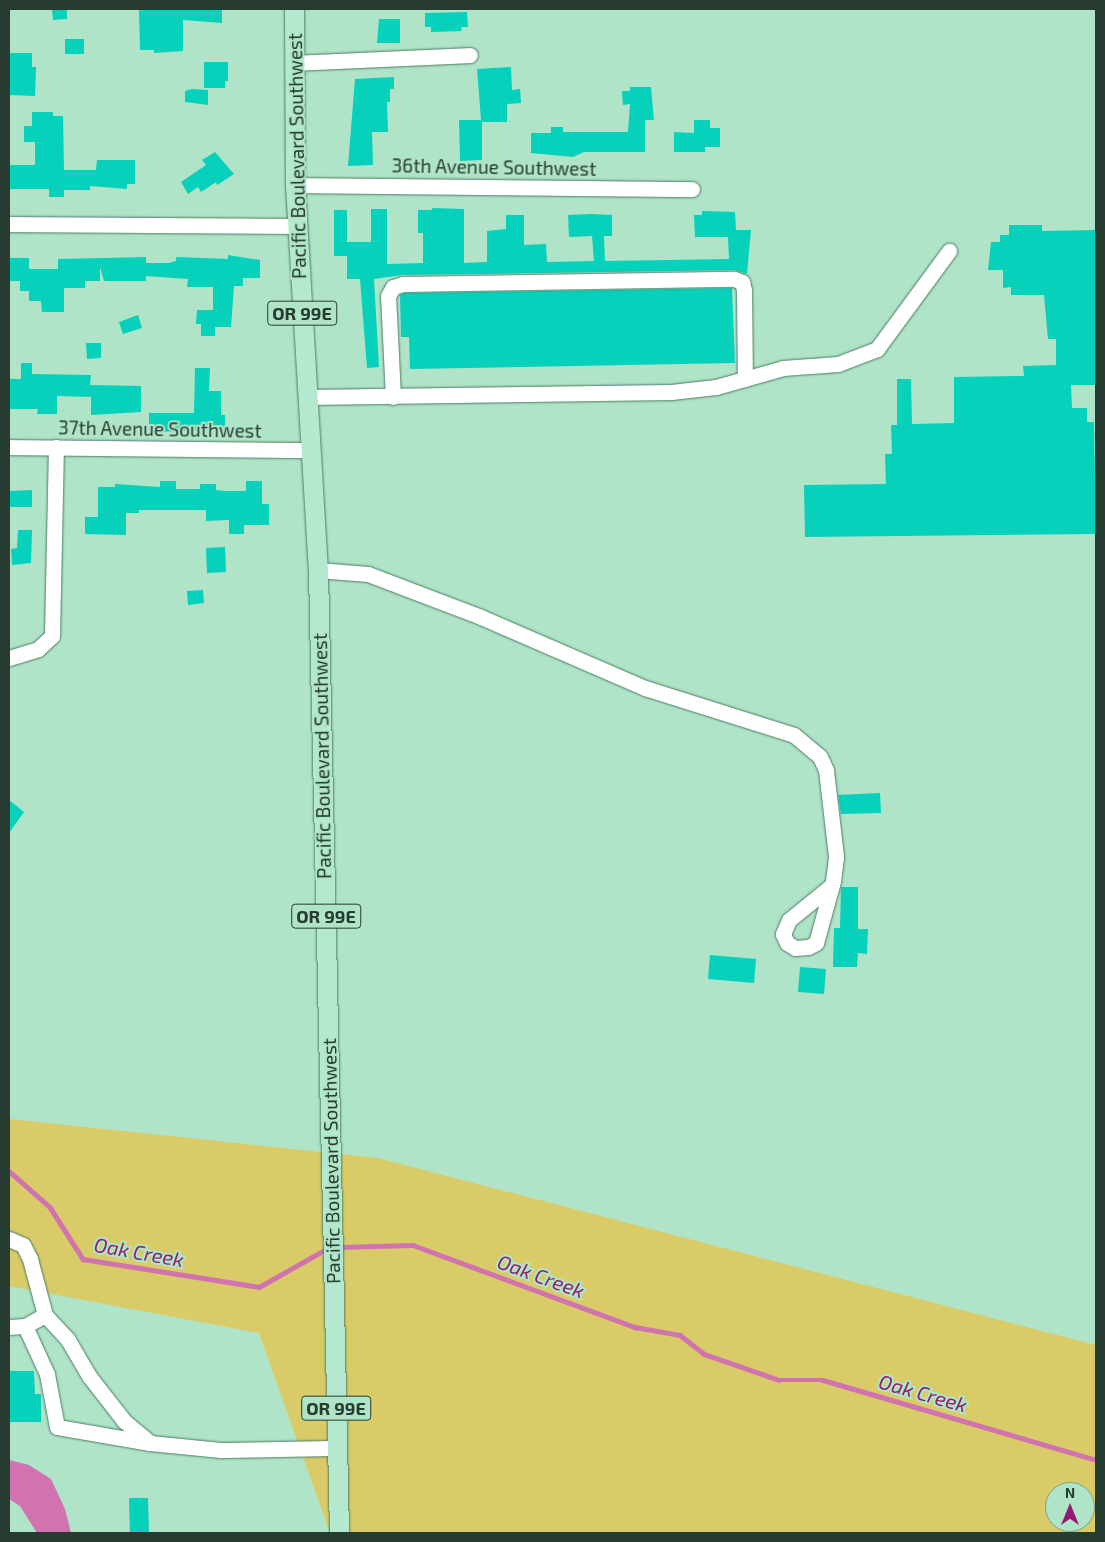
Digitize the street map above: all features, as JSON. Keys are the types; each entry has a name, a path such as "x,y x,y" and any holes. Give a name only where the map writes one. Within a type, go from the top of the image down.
{"main road":[{"name":"Pacific Boulevard Southwest","path":"294,9 295,185 306,397 318,570 339,1533"}],"street":[{"path":"294,63 470,55"},
{"name":"36th Avenue Southwest","path":"295,185 692,188"},
{"path":"9,224 297,226"},
{"path":"306,397 671,392 716,387 783,368 838,364 877,349 949,252"},
{"path":"393,396 388,296 393,287 403,284 734,279 742,282 744,290 746,379"},
{"name":"37th Avenue Southwest","path":"9,447 311,450"},
{"path":"9,658 38,649 52,636 56,447"},
{"path":"318,570 368,574 481,617 645,688 794,735 820,757 826,770 836,857 832,885"},
{"path":"9,1239 23,1245 30,1259 45,1316 68,1340 90,1376 124,1421 150,1443"},
{"path":"9,1327 25,1326 45,1316"},
{"path":"25,1326 47,1374 57,1427 150,1443 222,1450 337,1448"}],"shaded area":[{"path":"9,1119 378,1158 1096,1345 1096,1533 330,1533 259,1333 9,1286"},
{"path":"9,1460 29,1465 51,1479 65,1509 71,1533 37,1533 20,1506 9,1499"}],"building":[{"path":"52,9 67,9 67,19 53,20"},
{"path":"139,9 222,9 222,23 183,20 183,51 154,53 154,50 140,50"},
{"path":"467,12 468,27 461,27 462,31 431,32 431,27 425,27 425,13"},
{"path":"379,19 400,19 400,43 377,43"},
{"path":"65,39 84,39 84,54 65,54"},
{"path":"9,53 32,53 32,67 36,67 35,96 9,95"},
{"path":"204,62 228,62 228,81 225,81 225,88 204,88"},
{"path":"511,67 512,90 520,89 521,103 507,104 507,122 482,122 482,160 460,161 459,120 481,120 477,69"},
{"path":"394,77 394,89 390,89 390,102 387,102 388,132 372,132 373,165 348,166 355,79"},
{"path":"630,87 651,87 654,120 645,120 645,152 584,152 573,157 531,153 531,133 551,133 551,127 563,127 563,132 628,132 630,104 623,105 622,91 630,91"},
{"path":"192,89 208,90 208,105 185,102 185,91"},
{"path":"32,112 53,112 53,116 63,116 64,170 96,170 97,160 135,160 135,184 127,184 127,189 90,186 90,190 64,190 64,197 49,197 49,189 9,189 9,165 35,165 35,142 24,142 24,126 32,126"},
{"path":"694,120 710,120 710,128 720,128 720,147 705,147 705,152 674,152 674,132 694,133"},
{"path":"215,152 234,174 217,185 216,182 201,192 198,187 188,194 181,182 206,165 202,160"},
{"path":"432,208 464,209 464,263 487,262 487,231 506,229 506,215 524,215 524,245 546,244 547,262 594,261 592,236 569,237 568,215 591,214 612,215 612,236 604,236 605,261 729,259 728,237 695,237 694,215 702,215 702,211 735,212 736,230 751,230 747,274 734,270 403,275 374,279 379,367 367,368 360,279 347,279 347,256 334,256 334,210 347,210 347,242 371,242 371,209 387,209 387,264 423,263 423,233 418,233 418,210 432,210"},
{"path":"1009,225 1042,225 1042,231 1096,230 1096,385 1071,385 1072,408 1087,408 1087,422 1094,422 1096,534 805,537 804,485 886,484 885,454 892,454 891,425 897,425 897,379 911,379 912,424 954,423 954,377 1024,376 1023,366 1056,365 1056,339 1048,339 1044,295 1011,295 1011,287 1003,288 1003,270 988,270 991,242 1000,242 1000,235 1009,235"},
{"path":"228,255 260,260 260,278 243,278 243,286 234,286 231,327 215,327 215,336 201,336 201,324 196,324 197,310 213,310 213,287 187,287 188,279 146,276 146,281 104,281 100,267 100,281 85,281 85,288 64,288 64,312 42,312 41,301 29,301 29,291 20,291 20,281 9,281 9,258 29,258 29,269 58,269 58,259 146,257 146,263 169,263 176,261 176,257 228,259"},
{"path":"732,288 735,363 410,369 409,337 401,337 400,295 404,293"},
{"path":"138,315 142,328 123,334 119,322"},
{"path":"86,343 101,343 101,358 87,359"},
{"path":"21,363 32,363 32,374 91,375 90,385 141,386 141,412 91,415 91,397 57,396 57,414 37,414 38,409 9,409 9,379 21,379"},
{"path":"195,368 210,368 209,391 221,391 221,415 225,415 225,430 149,432 149,413 194,413"},
{"path":"160,481 176,481 176,489 200,489 200,484 216,484 216,490 246,491 246,481 262,481 262,504 269,504 269,525 244,525 244,534 229,534 229,520 206,521 206,510 139,510 139,513 126,513 126,535 85,534 85,517 98,517 98,487 115,487 115,484 160,487"},
{"path":"32,490 32,507 9,507 9,491"},
{"path":"18,530 32,530 31,563 12,565 11,549 17,548"},
{"path":"225,547 226,572 207,573 206,548"},
{"path":"203,590 204,603 188,605 187,591"},
{"path":"880,793 881,813 841,814 838,795"},
{"path":"9,800 24,812 9,833"},
{"path":"841,887 858,887 858,929 868,929 867,954 858,953 857,967 833,967 834,928 840,928"},
{"path":"710,955 756,959 754,983 708,979"},
{"path":"800,967 826,969 824,994 798,992"},
{"path":"9,1371 34,1371 35,1394 41,1394 41,1422 9,1422"},
{"path":"129,1498 148,1498 149,1533 130,1533"}],"waterway":[{"name":"Oak Creek","path":"9,1171 50,1207 83,1259 259,1287 328,1248"},
{"name":"Oak Creek","path":"338,1247 413,1245 635,1327 680,1335 704,1354 779,1380 823,1380 1096,1460"}]}
